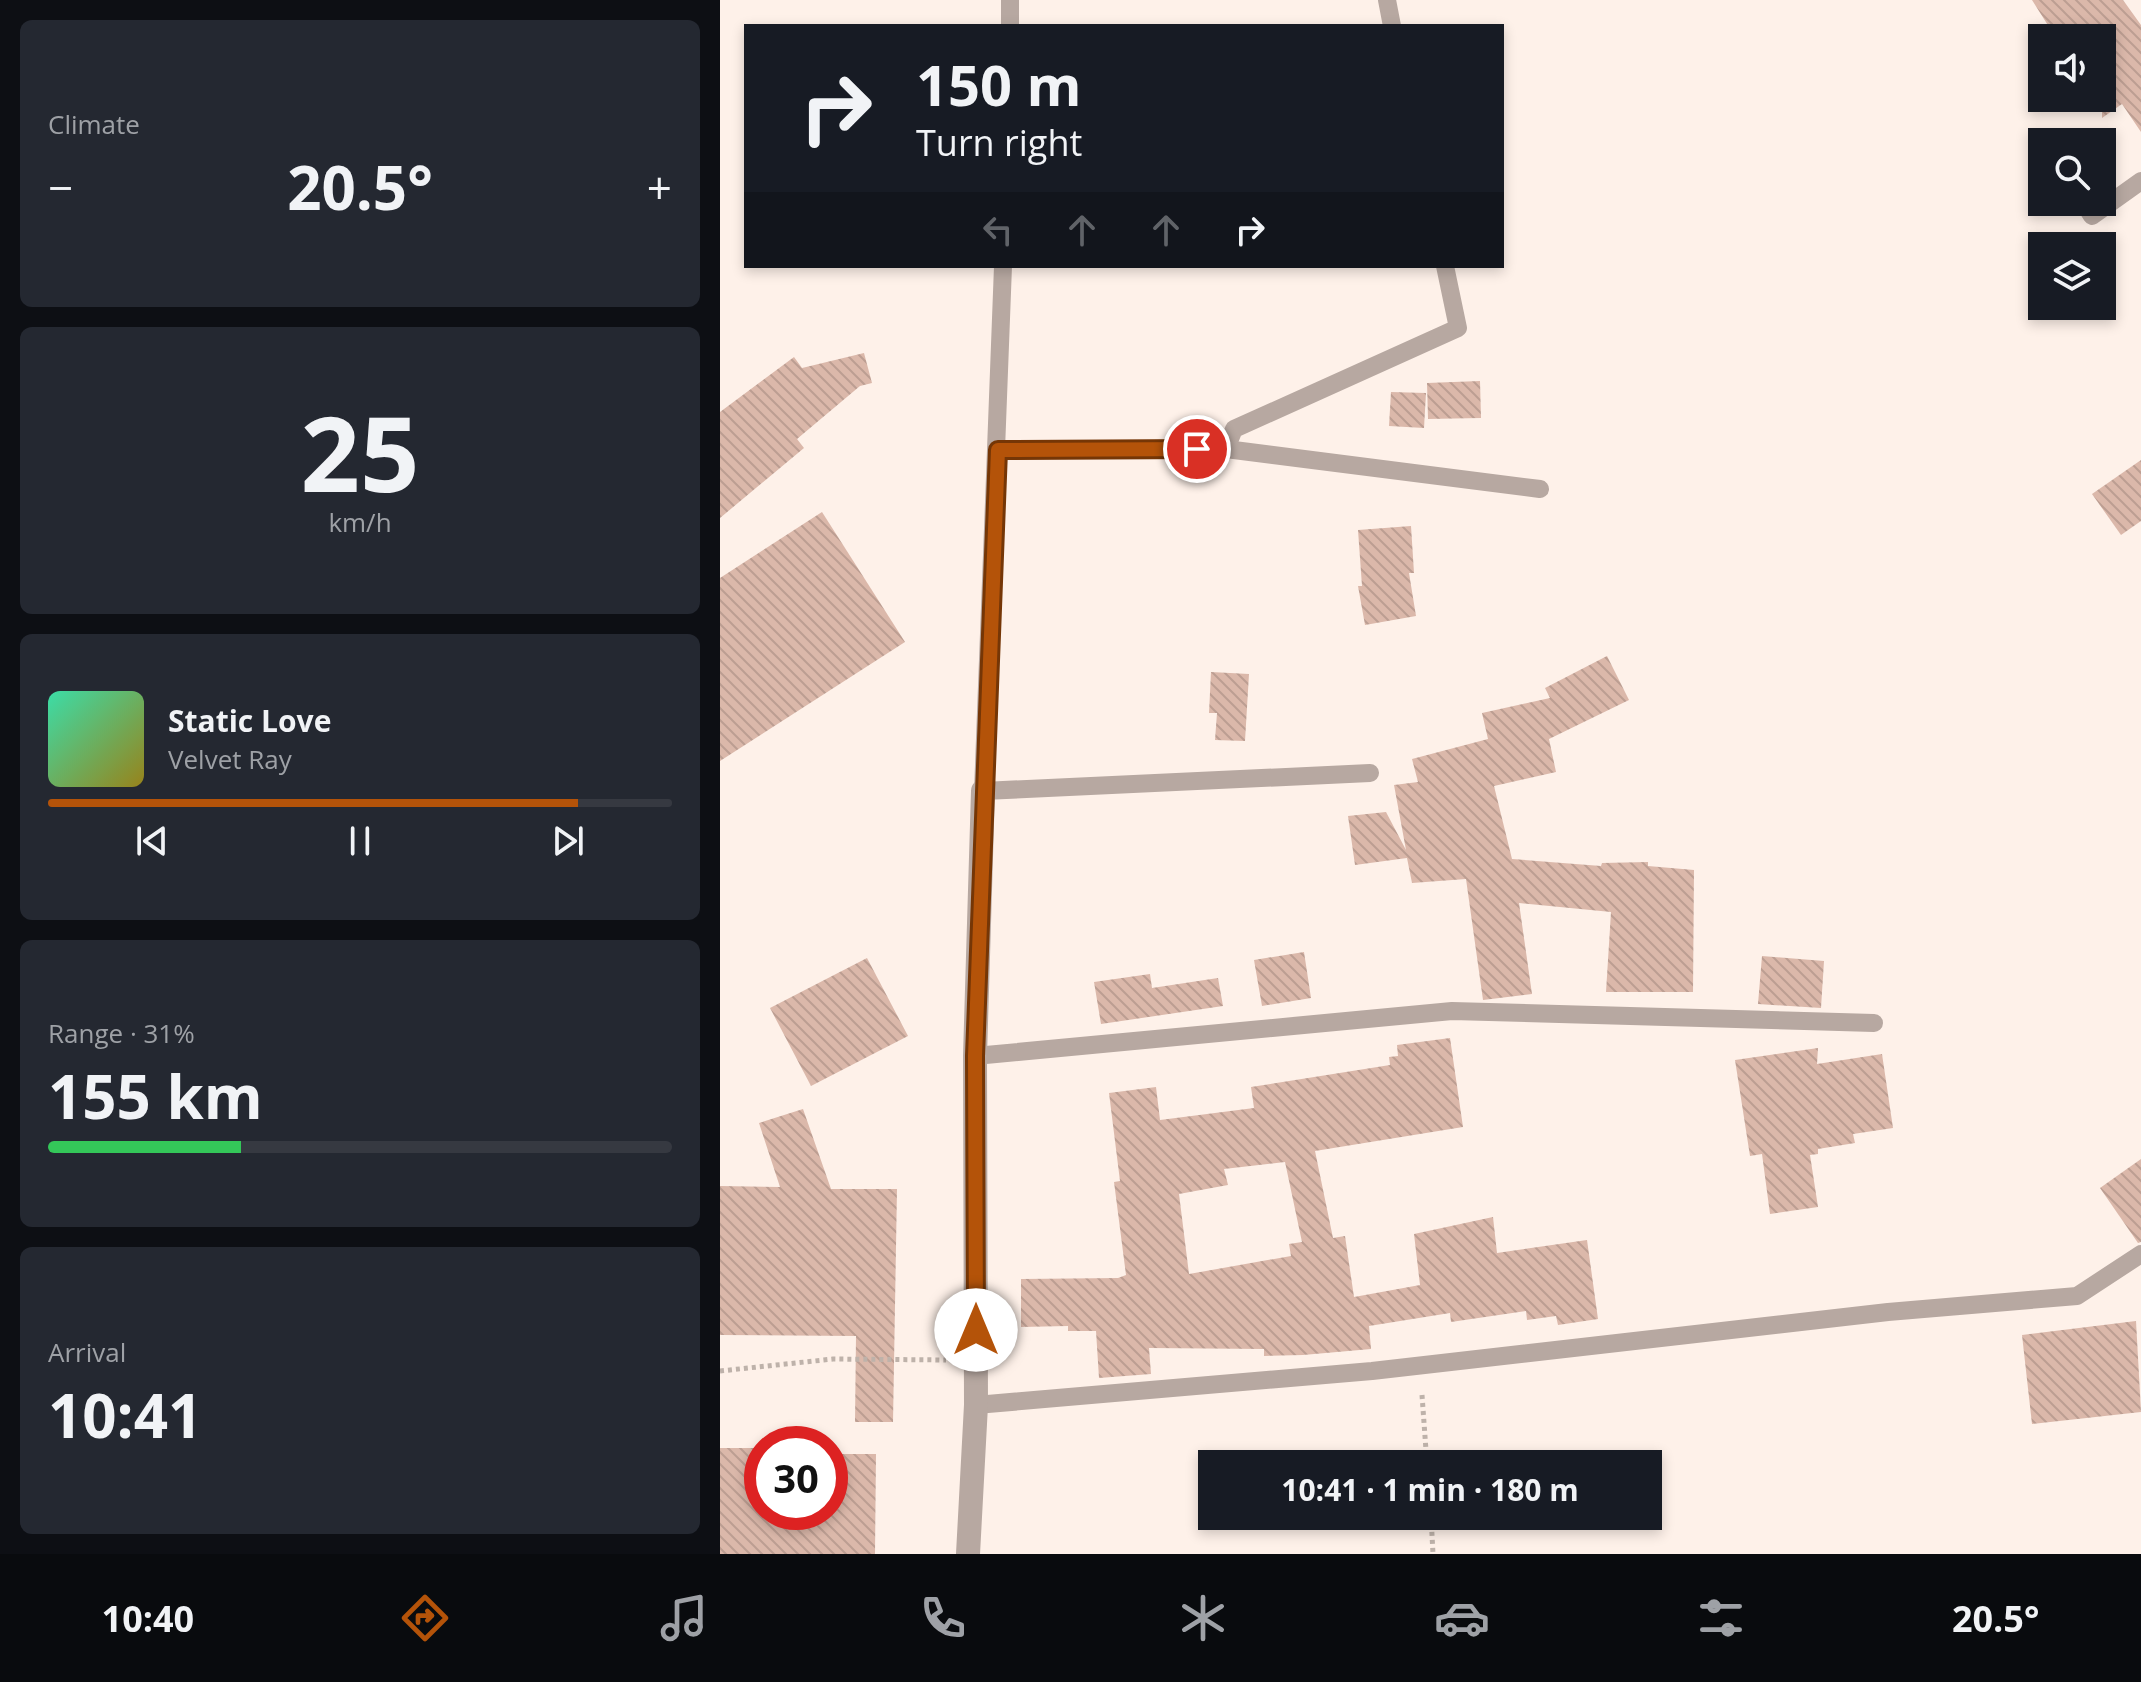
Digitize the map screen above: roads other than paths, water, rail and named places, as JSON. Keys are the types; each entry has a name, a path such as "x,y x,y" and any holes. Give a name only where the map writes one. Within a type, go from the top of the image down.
{"street":[{"path":"968,1554 977,1361 975,1056 983,791"}],"lane":[{"path":"1010,0 1010,24"},
{"path":"1387,0 1392,24"},
{"path":"2116,199 2141,181"},
{"path":"1003,268 983,791 1370,773"},
{"path":"1226,449 1234,429 1458,328 1445,268"},
{"path":"998,450 1226,449 1540,489"},
{"path":"975,1056 1452,1011 1874,1023"},
{"path":"976,1405 1420,1366 1888,1312 2077,1296 2141,1254"}]}
